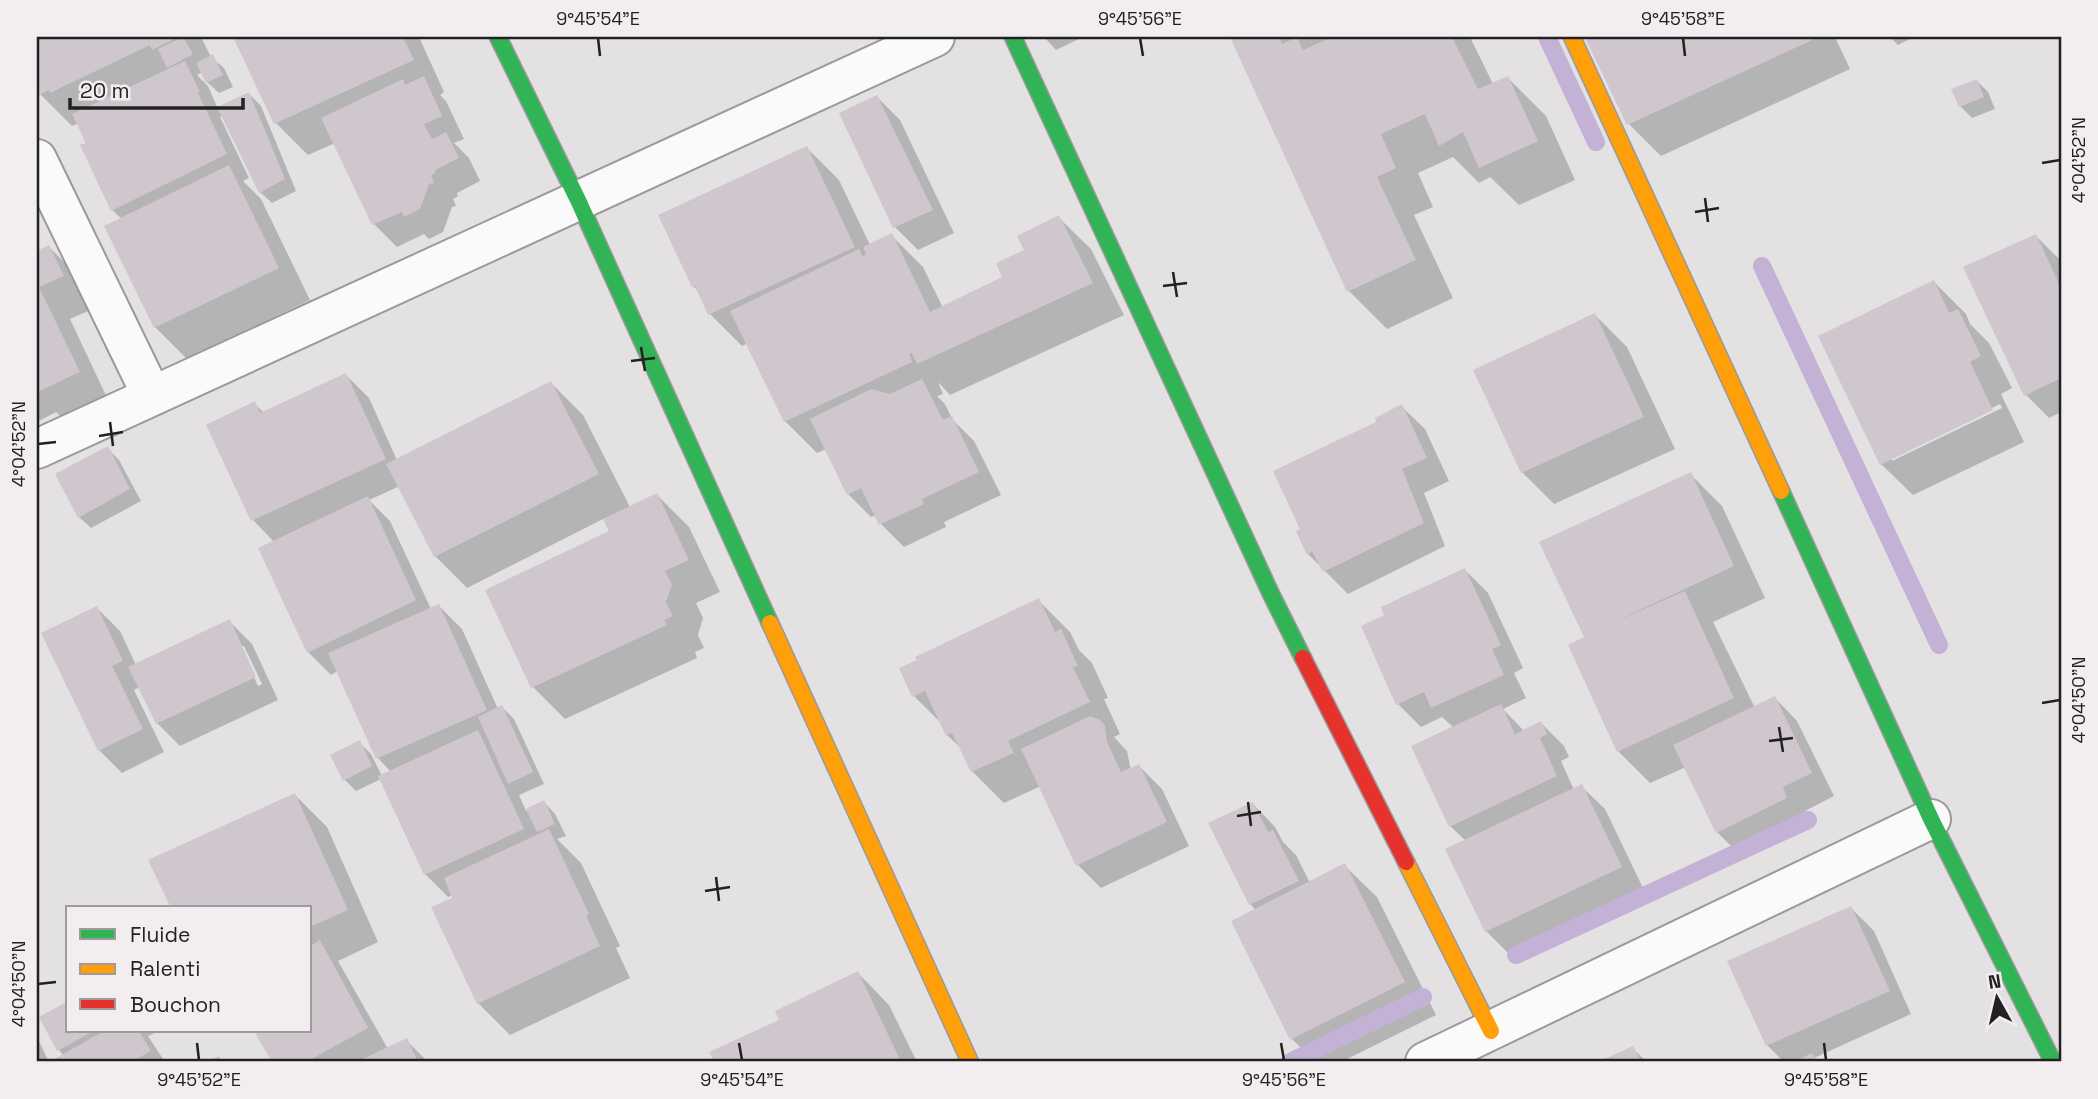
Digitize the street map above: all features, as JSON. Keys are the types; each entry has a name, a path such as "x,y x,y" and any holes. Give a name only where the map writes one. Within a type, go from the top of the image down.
{"street":[{"path":"498,37 578,200 970,1062"},
{"path":"37,449 935,37"},
{"path":"1013,37 1272,594 1491,1031"},
{"path":"1572,37 1931,819 2053,1062"},
{"path":"37,159 152,396"},
{"path":"1425,1062 1931,819"}],"building":[{"path":"37,37 178,37 152,50 150,45 50,93 49,90 39,95"},
{"path":"183,37 193,54 167,68 158,49"},
{"path":"233,37 403,37 414,60 274,124"},
{"path":"1230,37 1279,37 1282,44 1297,37 1303,50 1332,37 1452,37 1478,89 1508,76 1538,141 1479,168 1463,132 1439,146 1425,114 1381,134 1396,168 1377,177 1416,260 1347,292"},
{"path":"1593,37 1819,37 1627,125 1586,40"},
{"path":"213,54 223,75 206,83 196,63"},
{"path":"185,61 227,154 111,211 80,145 86,143 72,114"},
{"path":"424,76 442,116 424,124 432,139 446,132 459,158 435,170 436,173 431,175 434,183 429,184 420,209 404,217 402,212 372,225 321,118 403,79 405,85"},
{"path":"1977,79 1984,97 1959,107 1951,89"},
{"path":"249,92 285,179 259,193 217,107"},
{"path":"877,95 933,210 893,228 839,113"},
{"path":"807,146 855,247 708,315 658,215"},
{"path":"229,165 279,268 154,328 104,226"},
{"path":"1059,215 1093,283 917,364 912,353 909,354 912,362 784,422 730,311 859,249 863,257 866,254 863,247 892,233 930,312 1002,277 996,263 1024,250 1017,236"},
{"path":"2036,234 2061,288 2061,378 2024,396 1963,267"},
{"path":"49,245 64,276 39,287 80,372 37,392 37,251"},
{"path":"1934,280 1949,313 1958,309 1981,356 1970,362 1993,410 1880,465 1818,336"},
{"path":"1595,313 1644,417 1521,473 1473,370"},
{"path":"346,373 386,459 251,521 206,425 255,401 260,413"},
{"path":"922,379 943,420 952,416 979,472 922,499 924,504 879,525 861,488 847,495 810,419 871,389 890,394"},
{"path":"551,381 599,474 434,557 386,464"},
{"path":"1402,404 1427,458 1402,469 1424,523 1323,572 1312,551 1307,555 1296,531 1300,529 1273,471 1376,422 1375,418"},
{"path":"108,446 130,489 78,518 55,474"},
{"path":"1691,472 1734,566 1608,625 1685,591 1734,698 1617,752 1568,645 1584,637 1539,542"},
{"path":"657,493 689,560 665,571 672,585 666,602 673,616 664,620 667,625 531,688 485,590 609,531 603,519"},
{"path":"368,496 416,600 307,653 258,548"},
{"path":"1465,568 1501,645 1492,649 1504,675 1431,708 1424,692 1396,705 1361,626 1384,615 1381,607"},
{"path":"1039,598 1055,632 1061,629 1078,666 1073,667 1090,702 1008,741 1014,753 971,772 952,733 946,736 925,691 912,697 899,668 917,660 915,657"},
{"path":"439,604 487,710 376,759 328,653"},
{"path":"97,606 123,661 112,666 143,729 98,751 41,633"},
{"path":"230,619 256,677 156,724 128,667"},
{"path":"1775,696 1812,773 1783,787 1787,798 1716,833 1673,745"},
{"path":"1501,704 1515,734 1541,721 1547,734 1540,738 1557,776 1449,827 1411,746"},
{"path":"502,705 533,772 508,784 478,717"},
{"path":"1090,716 1100,720 1105,726 1107,742 1121,772 1139,764 1167,822 1076,866 1021,749"},
{"path":"478,730 524,829 424,875 378,776"},
{"path":"360,740 372,766 343,781 330,755"},
{"path":"1582,784 1622,867 1485,932 1445,849"},
{"path":"295,793 348,910 312,926 312,906 170,906 148,860"},
{"path":"544,800 555,824 537,832 526,809"},
{"path":"1253,802 1268,832 1273,830 1299,881 1249,905 1208,823"},
{"path":"549,829 589,914 586,916 600,946 477,1004 431,907 452,898 444,878"},
{"path":"1345,863 1405,982 1290,1040 1231,921"},
{"path":"1851,906 1890,991 1766,1046 1727,961"},
{"path":"320,940 368,1028 306,1062 272,1062 255,1032 312,1032 312,945"},
{"path":"858,971 901,1062 714,1062 709,1052 779,1020 775,1011"},
{"path":"66,1002 66,1032 92,1032 57,1051 39,1017"},
{"path":"102,1032 140,1032 151,1051 131,1062 49,1062"},
{"path":"407,1038 418,1062 356,1062"},
{"path":"1633,1046 1641,1062 1598,1062"},
{"path":"1812,1053 1817,1062 1793,1062"},
{"path":"219,1056 222,1062 206,1062"}],"waterway":[{"path":"1547,37 1596,142"},
{"path":"1762,266 1939,645"},
{"path":"1516,955 1808,820"},
{"path":"1290,1062 1423,997"}],"traffic: fast":[{"path":"498,37 578,200 770,623"},
{"path":"1013,37 1303,658"},
{"path":"1781,491 1931,819 2053,1062"}],"traffic: slow":[{"path":"1572,37 1781,491"},
{"path":"770,623 970,1062"},
{"path":"1406,862 1491,1031"}],"traffic: jam":[{"path":"1303,658 1406,862"}]}
